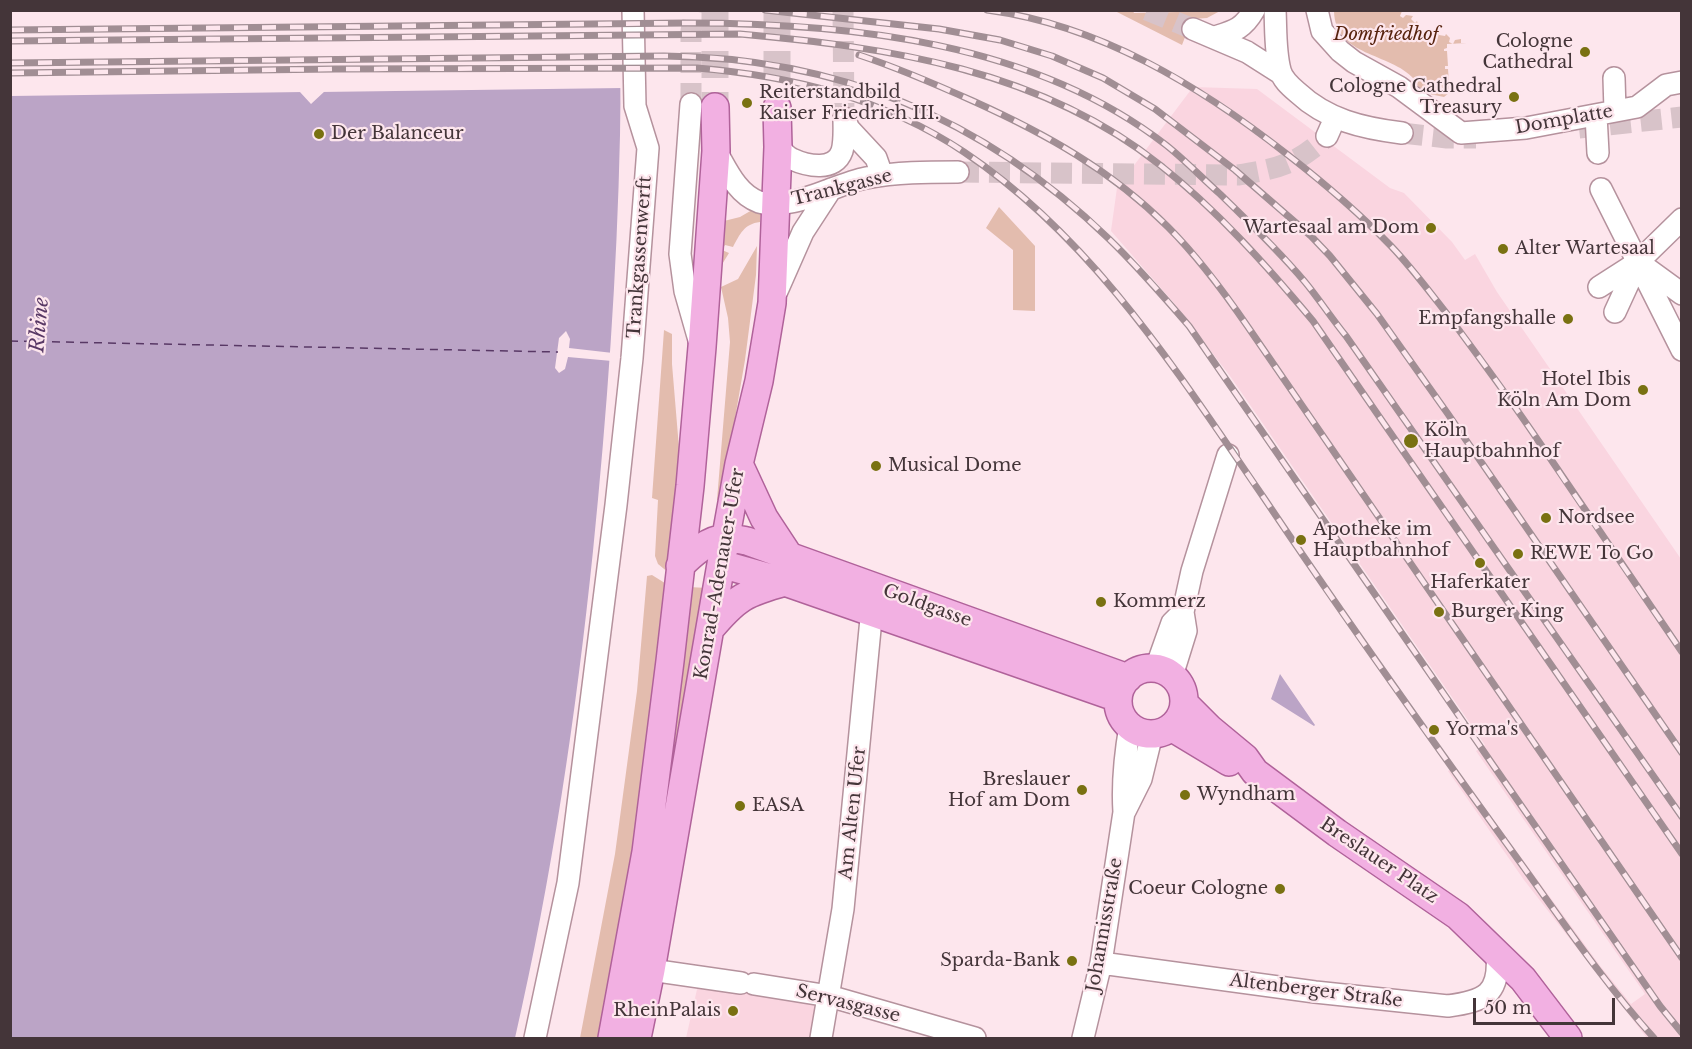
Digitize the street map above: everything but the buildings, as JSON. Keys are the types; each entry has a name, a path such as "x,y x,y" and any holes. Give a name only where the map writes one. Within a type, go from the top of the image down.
{"main road":[{"name":"Konrad-Adenauer-Ufer","path":"612,1038 646,852 690,486 716,151 704,105"},
{"name":"Konrad-Adenauer-Ufer","path":"637,1038 651,970 710,628 718,549 759,381 772,303 778,147 777,108"},
{"path":"739,464 764,518 789,556"},
{"path":"680,566 694,552 718,549 690,486"},
{"name":"Goldgasse","path":"718,549 747,541 789,556 873,600"},
{"name":"Goldgasse","path":"718,549 784,582 873,600 1123,688"},
{"path":"710,628 726,609 741,597 784,582"},
{"path":"1136,672 1164,672 1181,688 1160,722 1124,718 1119,709 1123,688 1136,672"},
{"name":"Breslauer Platz","path":"1160,722 1241,770 1255,772 1337,833 1458,916 1523,979 1568,1038"}],"street":[{"name":"Trankgassenwerft","path":"536,1038 568,883 616,505 635,328 648,148 635,106 633,10"},
{"path":"1215,37 1245,24 1254,10"},
{"path":"1275,10 1280,73"},
{"name":"Domplatte","path":"1317,10 1322,31 1340,51 1414,94 1461,134 1526,129 1637,107 1666,85 1682,82"},
{"path":"1193,28 1247,52 1280,73 1331,127 1402,133"},
{"path":"1598,153 1614,78"},
{"name":"Konrad-Adenauer-Ufer","path":"702,347 685,291 680,254 704,105"},
{"path":"778,147 790,158 805,164 821,166 832,163 841,153 844,118 849,129 876,158 882,175"},
{"name":"Trankgasse","path":"716,151 745,195 761,202 776,204 801,200 854,181 882,175 903,172 958,172"},
{"path":"772,303 803,232 831,189"},
{"path":"1601,189 1682,350"},
{"path":"1609,295 1638,262 1682,219"},
{"path":"1638,262 1682,294"},
{"path":"1164,672 1186,631 1183,612 1202,535 1228,455"},
{"name":"Am Alten Ufer","path":"821,1038 843,909 873,600"},
{"name":"Johannisstraße","path":"1083,1038 1101,963 1124,812 1124,757 1160,722"},
{"name":"Altenberger Straße","path":"1101,963 1315,992 1448,1006 1470,1002 1492,990 1498,972 1497,955"},
{"name":"Servasgasse","path":"651,970 829,996 975,1038"}],"shaded area":[{"path":"1193,87 1257,89 1390,188 1404,193 1452,242 1465,260 1475,254 1497,292 1681,559 1681,1038 1647,1038 1524,880 1448,771 1455,767 1601,967 1631,1004 1645,994 1476,751 1485,745 1230,376 1173,302 1111,231 1117,188"},
{"path":"698,985 818,999 809,1038 686,1038"}],"green space":[{"path":"1115,11 1133,11 1134,13 1220,11 1207,18 1192,19 1182,45"},
{"name":"Domfriedhof","path":"1334,11 1402,11 1400,16 1403,18 1406,15 1413,16 1411,19 1415,23 1417,21 1419,26 1416,29 1419,33 1422,30 1429,34 1429,38 1433,38 1433,34 1439,32 1439,35 1445,36 1446,34 1452,44 1447,44 1447,48 1444,49 1447,51 1448,66 1445,66 1445,69 1448,69 1449,83 1446,83 1446,86 1449,86 1449,93 1444,97 1425,93 1404,70 1353,46 1337,26"},
{"path":"1461,39 1461,43 1467,43 1453,44 1455,40"},
{"path":"999,207 1035,246 1035,311 1013,310 1013,250 986,228"},
{"path":"752,210 761,214 760,222 746,227 733,247 725,245 722,250 729,253 721,266 716,223 740,217"},
{"path":"757,246 756,275 745,360 721,500 717,500 730,342 728,318 721,287 738,279"},
{"path":"664,330 672,334 672,364 680,460 669,573 658,564 655,556 658,500 652,498"},
{"path":"652,575 668,585 648,759 602,1038 580,1038 615,854 637,691 647,576"},
{"path":"689,587 707,588 645,920"}],"water":[{"name":"Rhine","path":"10,11 300,92 311,104 325,91 619,11 620,120 614,291 593,551 562,796 515,1038 11,1038"},
{"path":"1280,674 1315,725 1314,726 1271,699"}],"pier":[{"path":"305,10 304,92 11,96 11,11"},
{"path":"322,10 622,10 623,88 320,92"},
{"path":"566,331 570,339 569,348 613,353 612,361 568,357 565,369 559,373 555,368 559,338"}],"ferry route":[{"path":"10,341 558,352"}],"tunnel":[{"path":"691,104 691,31 695,10"},
{"path":"715,10 715,107"},
{"path":"777,10 777,108"},
{"path":"843,10 844,118"},
{"path":"1147,10 1193,29"},
{"path":"1579,128 1682,117"},
{"path":"1402,133 1447,138 1476,138"},
{"path":"958,172 1238,175 1286,164 1306,153 1327,136"}],"railway":[{"path":"765,10 939,29 1000,40 1052,56 1103,78 1155,109 1235,170 1311,236 1377,314 1682,753"},
{"path":"987,10 1069,29 1147,62 1220,105 1315,176 1354,210 1406,262 1458,329 1522,418 1682,652"},
{"path":"10,30 749,24 875,34 938,45 999,61 1058,82 1114,110 1166,145 1242,215 1305,282 1346,336 1682,817"},
{"path":"10,41 740,34 796,39 907,56 1014,85 1065,106 1114,133 1181,182 1241,239 1313,321 1682,854"},
{"path":"859,55 959,95 1052,140 1124,188 1190,250 1239,314 1682,958"},
{"path":"10,63 664,56 728,59 789,68 848,83 905,103 959,129 1011,160 1061,197 1119,249 1189,326 1660,1006 1682,1033"},
{"path":"10,73 697,68 767,77 836,93 901,117 933,133 964,152 1010,186 1093,266 1130,310 1199,403 1357,634 1600,973 1654,1038"}],"place":[{"name":"Cologne Cathedral","path":"1585,52"},
{"name":"Cologne Cathedral Treasury","path":"1514,97"},
{"name":"Reiterstandbild Kaiser Friedrich III.","path":"747,103"},
{"name":"Der Balanceur","path":"319,134"},
{"name":"Wartesaal am Dom","path":"1431,228"},
{"name":"Alter Wartesaal","path":"1503,249"},
{"name":"Empfangshalle","path":"1568,319"},
{"name":"Hotel Ibis Köln Am Dom","path":"1643,390"},
{"name":"Köln Hauptbahnhof","path":"1411,441"},
{"name":"Musical Dome","path":"876,466"},
{"name":"Nordsee","path":"1546,518"},
{"name":"Apotheke im Hauptbahnhof","path":"1301,540"},
{"name":"REWE To Go","path":"1518,554"},
{"name":"Haferkater","path":"1480,563"},
{"name":"Kommerz","path":"1101,602"},
{"name":"Burger King","path":"1439,612"},
{"name":"Yorma's","path":"1434,730"},
{"name":"Breslauer Hof am Dom","path":"1082,790"},
{"name":"Wyndham","path":"1185,795"},
{"name":"EASA","path":"740,806"},
{"name":"Coeur Cologne","path":"1280,889"},
{"name":"Sparda-Bank","path":"1072,961"},
{"name":"RheinPalais","path":"733,1011"}]}
